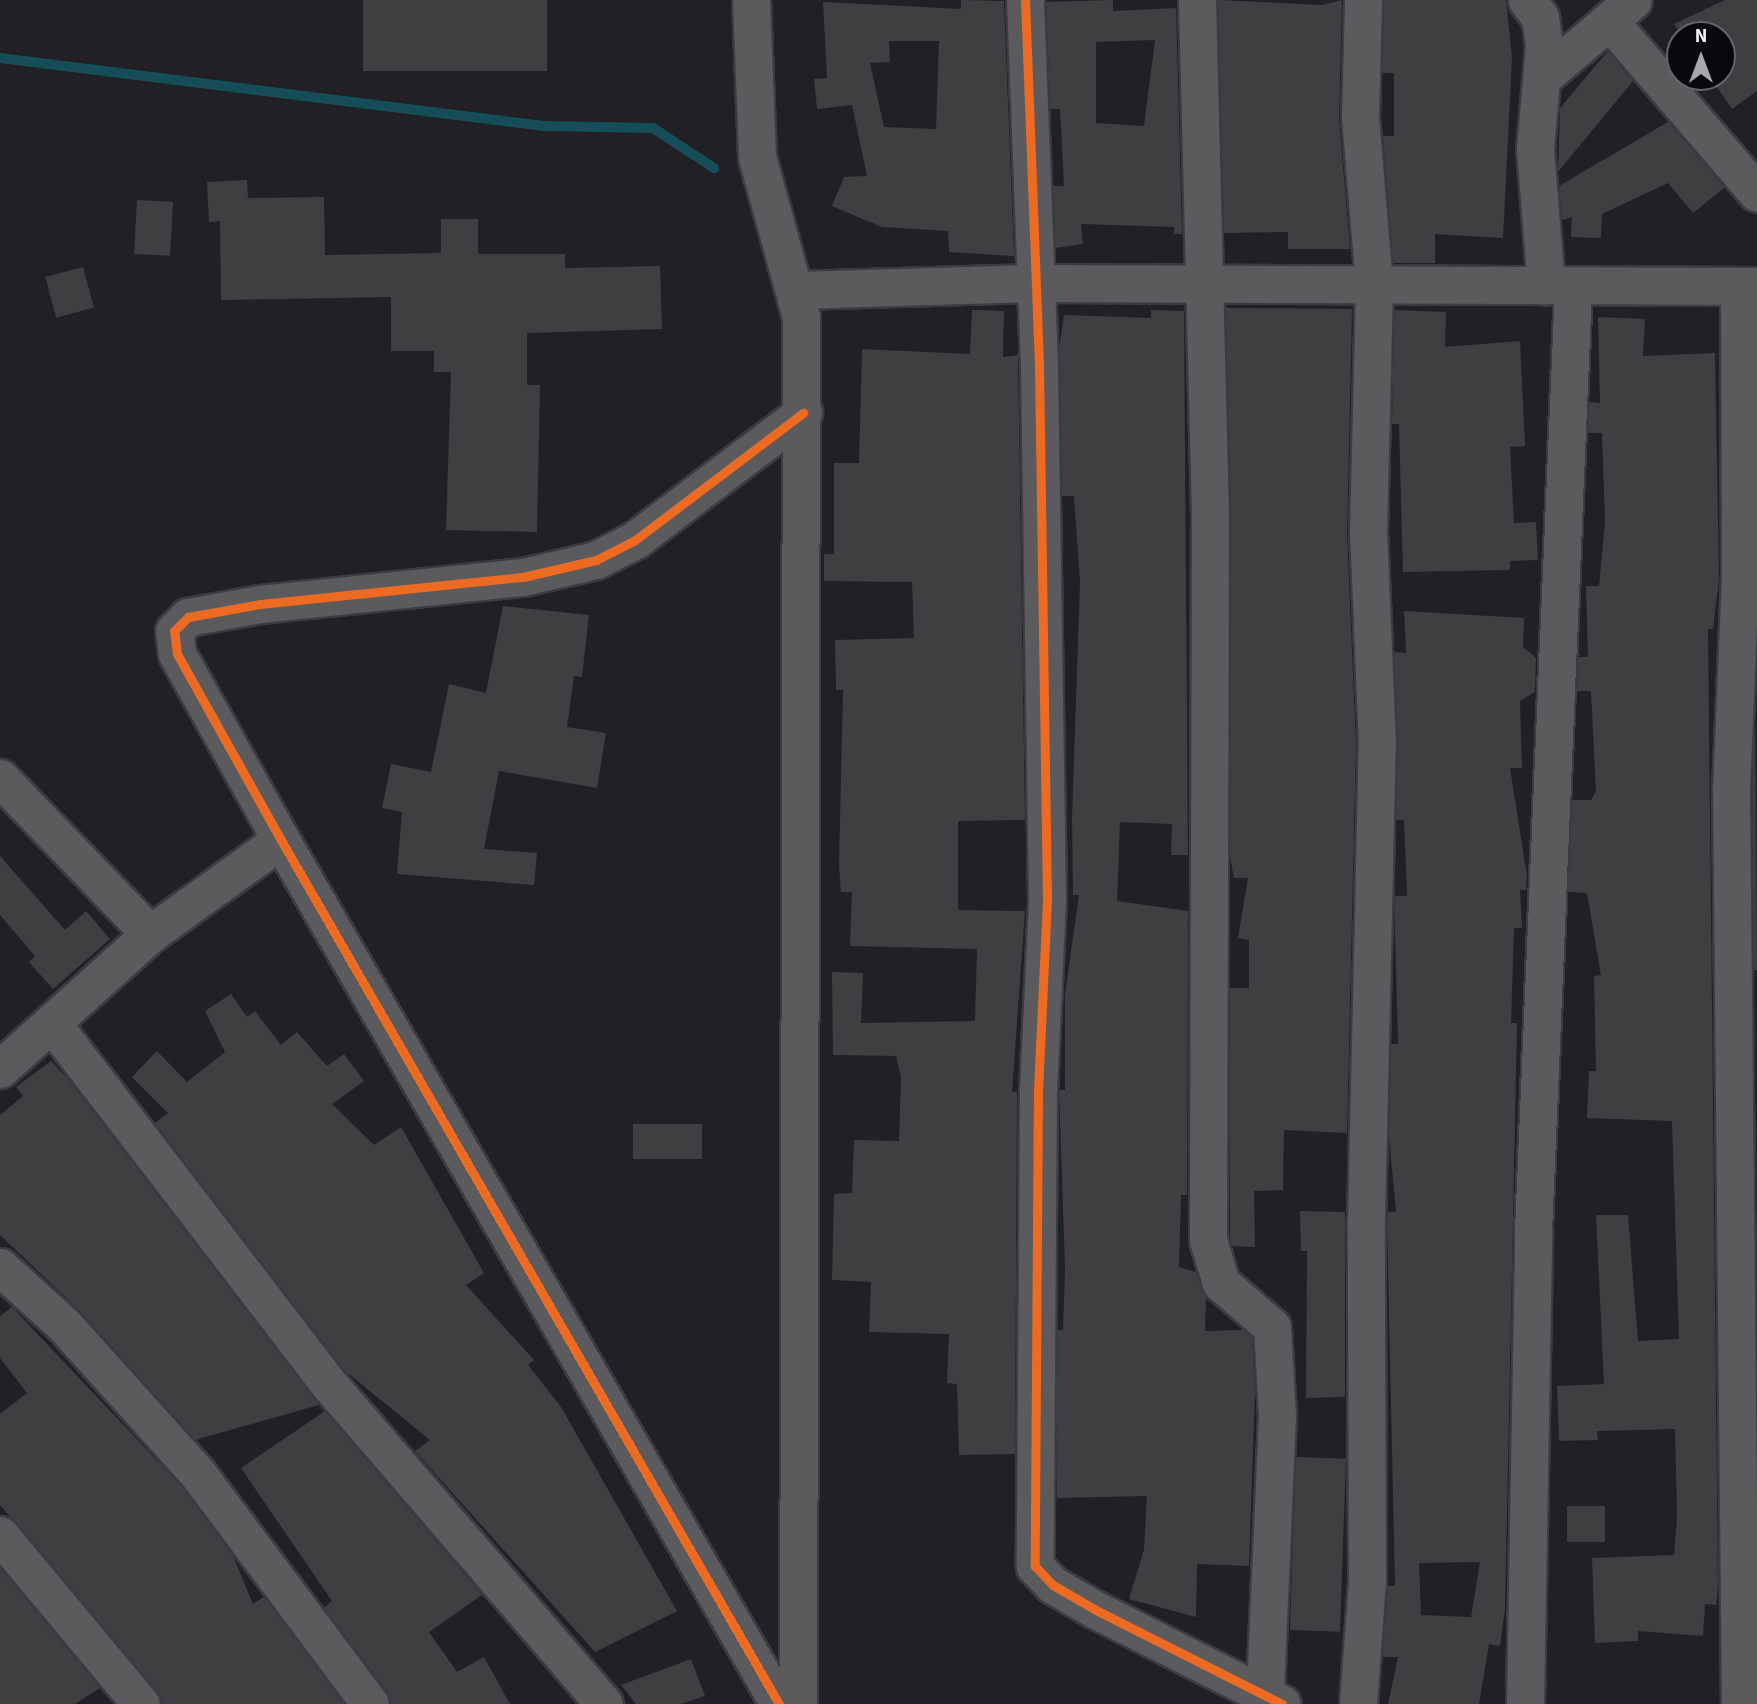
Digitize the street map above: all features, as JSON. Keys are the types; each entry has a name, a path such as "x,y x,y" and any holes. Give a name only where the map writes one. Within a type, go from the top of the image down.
{"street":[{"path":"751,0 757,157 797,290 803,413 798,1704"},
{"path":"1025,0 1046,900 1038,1088 1035,1566 1053,1585 1121,1623 1273,1697 1277,1416 1272,1327 1221,1283 1208,1240 1211,541 1202,286 1197,0"},
{"path":"1358,1704 1367,1580 1374,284 1360,117 1363,0"},
{"path":"1525,1704 1533,1231 1559,286 1535,149 1543,77 1540,17 1527,0"},
{"path":"1543,77 1622,11 1757,193"},
{"path":"797,290 1033,283 1202,286 1748,286 1731,789 1740,1704"},
{"path":"779,1704 281,840 177,654 174,631 188,617 260,604 523,577 596,560 635,540 803,413"},
{"path":"0,778 150,934"},
{"path":"7,1051 54,1026 150,934 281,840"},
{"path":"54,1026 328,1383 604,1704"},
{"path":"0,1267 64,1325 198,1474 370,1704"},
{"path":"0,1535 141,1704"}],"building":[{"path":"363,0 547,0 547,71 363,71"},
{"path":"961,0 1004,1 1014,256 949,252 948,231 882,227 832,206 844,177 867,176 852,105 817,109 814,79 827,78 823,2 961,9","holes":["889,41 939,41 936,129 884,127 870,63 890,62"]},
{"path":"1113,0 1113,11 1176,8 1182,234 1174,234 1174,227 1081,224 1083,244 1055,248 1053,186 1064,186 1060,109 1050,109 1046,2","holes":["1155,40 1144,126 1096,123 1096,42"]},
{"path":"1218,0 1322,5 1342,0 1339,119 1350,249 1288,249 1288,232 1224,233"},
{"path":"1384,0 1506,0 1512,58 1503,238 1435,234 1435,263 1393,263 1383,136 1394,136 1394,73 1382,73"},
{"path":"1725,0 1757,0 1757,91 1732,109 1720,91 1736,91 1736,21 1680,21"},
{"path":"1608,51 1633,81 1558,172 1560,108"},
{"path":"1668,122 1725,187 1693,213 1668,183 1602,214 1601,238 1571,237 1572,217 1562,220 1559,186"},
{"path":"247,180 248,198 324,197 325,255 441,253 441,219 478,219 478,254 565,254 565,268 660,266 662,329 527,333 527,385 540,385 537,532 446,530 451,372 434,372 434,351 391,351 391,297 221,300 220,221 209,222 207,182"},
{"path":"137,200 173,202 170,256 134,254"},
{"path":"83,267 94,308 56,318 45,277"},
{"path":"1226,308 1352,309 1347,534 1356,744 1347,1133 1284,1130 1283,1190 1254,1191 1255,1247 1232,1246 1230,1239 1230,988 1249,988 1249,940 1238,938 1248,878 1234,878 1230,857"},
{"path":"972,310 1004,311 1003,357 1018,355 1025,820 958,821 958,910 1025,911 1012,1092 1017,1092 1015,1454 959,1455 957,1384 947,1383 949,1334 869,1332 871,1282 832,1280 834,1194 852,1193 854,1140 899,1141 901,1077 896,1056 833,1055 832,972 863,973 861,1023 975,1021 977,949 850,946 852,892 841,892 839,866 843,690 836,690 835,640 914,638 912,582 824,581 824,554 834,554 834,463 859,463 862,349 970,354"},
{"path":"1151,310 1184,311 1188,855 1171,855 1172,824 1120,822 1117,901 1188,911 1187,1195 1181,1195 1179,1267 1196,1272 1206,1297 1205,1331 1243,1330 1252,1337 1255,1391 1249,1566 1197,1564 1196,1617 1129,1599 1144,1550 1147,1496 1057,1498 1057,1330 1063,1330 1065,1269 1059,1090 1065,1090 1065,994 1079,895 1073,895 1072,818 1080,582 1074,496 1062,496 1059,350 1064,315 1151,318"},
{"path":"1394,310 1446,312 1445,347 1520,341 1525,446 1510,447 1514,523 1536,522 1538,560 1510,561 1510,570 1403,572 1399,424 1392,424"},
{"path":"1598,317 1645,319 1643,356 1715,353 1719,579 1713,629 1708,629 1718,1586 1716,1605 1705,1604 1703,1636 1638,1631 1638,1641 1595,1643 1592,1558 1674,1555 1677,1517 1675,1429 1597,1431 1598,1440 1559,1441 1557,1386 1604,1384 1596,1215 1628,1215 1638,1341 1679,1339 1672,1121 1587,1118 1589,1071 1596,1071 1594,976 1601,975 1587,893 1568,892 1572,800 1591,800 1596,791 1591,691 1577,691 1578,657 1588,657 1586,586 1599,586 1605,522 1602,433 1588,433 1589,402 1600,403"},
{"path":"503,606 589,615 582,677 574,676 567,727 606,733 597,788 499,771 484,849 537,853 534,885 397,874 402,812 382,808 391,764 431,772 449,684 486,693"},
{"path":"1404,611 1524,618 1523,647 1536,658 1535,692 1520,701 1522,768 1510,768 1527,876 1526,890 1520,890 1522,928 1514,928 1511,1023 1517,1023 1505,1609 1500,1646 1489,1644 1479,1704 1388,1704 1398,1657 1382,1657 1388,1586 1395,1586 1387,1220 1388,1212 1396,1212 1389,1136 1391,1044 1398,1044 1394,896 1407,896 1404,820 1396,820 1394,652 1406,653","holes":["1480,1562 1471,1617 1421,1615 1419,1563"]},
{"path":"1755,711 1757,970 1754,970 1752,788"},
{"path":"0,856 65,930 86,911 110,939 53,989 29,962 35,956 0,915"},
{"path":"231,994 247,1017 255,1011 281,1045 297,1032 327,1066 344,1054 364,1081 332,1104 374,1145 401,1127 484,1273 466,1285 534,1360 528,1365 561,1407 677,1611 595,1652 415,1451 430,1440 344,1370 155,1123 168,1113 132,1077 157,1051 187,1082 225,1052 205,1011"},
{"path":"51,1061 68,1079 319,1405 195,1440 80,1311 0,1235 0,1115 23,1096 16,1087"},
{"path":"633,1124 702,1124 702,1159 633,1159"},
{"path":"1300,1211 1345,1212 1345,1397 1306,1398 1307,1251 1301,1251"},
{"path":"12,1307 182,1487 233,1556 253,1604 264,1597 344,1704 161,1704 157,1691 0,1505 0,1414 27,1393 0,1358 0,1316"},
{"path":"325,1411 482,1595 429,1632 457,1672 484,1657 510,1704 391,1704 324,1608 332,1601 241,1468"},
{"path":"1296,1457 1346,1459 1340,1632 1290,1630"},
{"path":"1567,1506 1605,1506 1605,1542 1567,1542"},
{"path":"0,1568 100,1688 75,1704 0,1704"},
{"path":"691,1659 705,1696 681,1704 636,1704 621,1685"}],"waterway":[{"path":"0,58 544,126 653,128 714,168"}],"cycle path":[{"path":"1025,0 1039,367 1047,900 1038,1088 1035,1566 1053,1585 1096,1610 1282,1704"},
{"path":"779,1704 281,840 177,654 174,631 188,617 260,604 523,577 596,560 635,540 803,413"}]}
